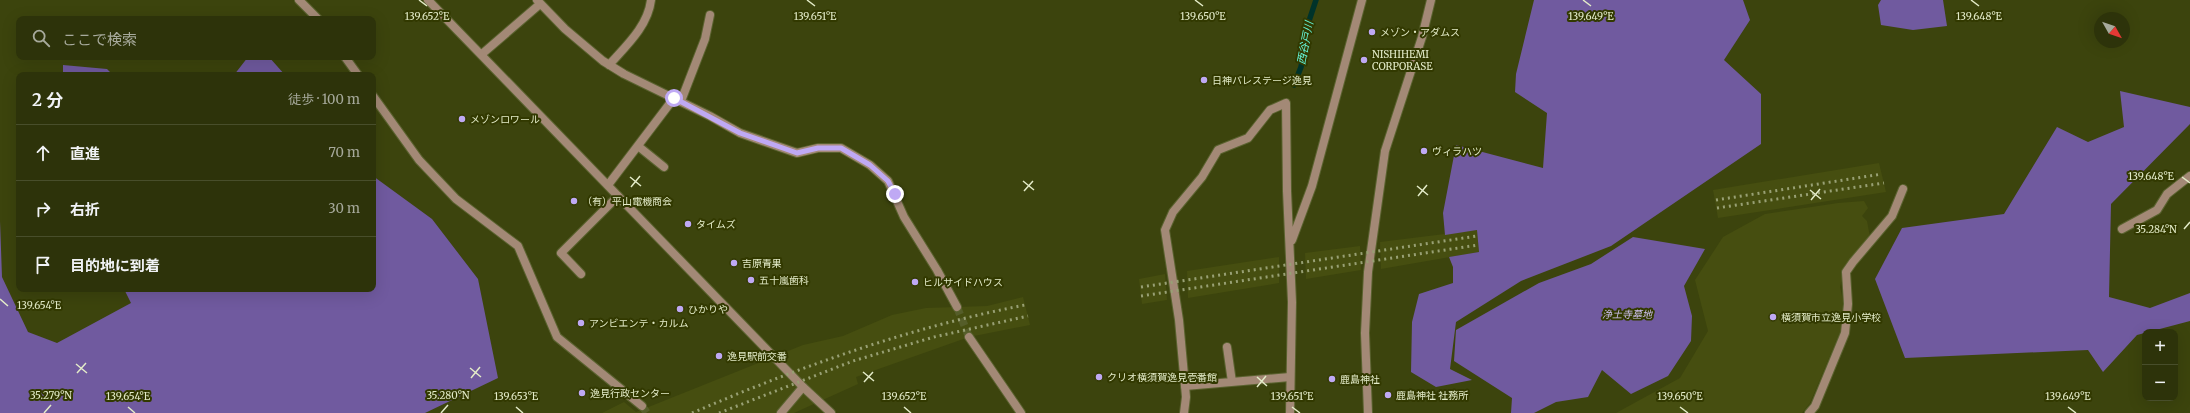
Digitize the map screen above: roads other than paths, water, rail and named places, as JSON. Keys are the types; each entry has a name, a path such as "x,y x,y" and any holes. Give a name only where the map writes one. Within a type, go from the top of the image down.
{"street":[{"path":"299,0 315,16"},
{"path":"428,0 482,54 803,387 831,413"},
{"path":"609,65 638,31 650,12 651,0"},
{"path":"1291,243 1312,186 1362,0"},
{"path":"1368,413 1365,333 1368,272 1385,151 1422,37 1431,0"},
{"path":"482,54 538,2 565,29 609,65 740,133 797,153 818,148 841,148 870,165 888,181 904,217 937,270 957,307"},
{"path":"608,185 638,146 678,100 705,39 710,15"},
{"path":"347,60 356,72"},
{"path":"376,100 419,160 456,200 518,246 557,337 642,406"},
{"path":"1184,413 1185,386 1179,320 1165,230 1173,212 1202,177 1218,150 1248,138 1270,110 1286,103 1287,190 1291,243 1292,302 1290,413"},
{"path":"638,146 664,167"},
{"path":"2122,228 2157,210 2167,194 2190,176"},
{"path":"1809,413 1815,406 1845,333 1848,304 1846,272 1892,216 1903,189"},
{"path":"580,274 561,252 618,196"},
{"path":"969,337 1021,413"},
{"path":"1227,347 1232,382"},
{"path":"1185,386 1290,377"},
{"path":"781,413 803,387"}],"waterway":[{"name":"西谷戸川","path":"1294,85 1301,67 1309,21 1316,0"}],"tunnel":[{"path":"957,307 969,337"},
{"path":"642,406 647,413"}],"railway":[{"path":"1716,200 1882,174"},
{"path":"1717,208 1884,183"},
{"path":"1141,287 1477,236"},
{"path":"1141,296 1478,245"},
{"path":"692,413 814,364 856,350 940,325 1025,305"},
{"path":"719,413 853,361 934,337 1028,316"}],"place":[{"name":"メゾン・アダムス","path":"1372,32"},
{"name":"NISHIHEMI CORPORASE","path":"1364,60"},
{"name":"日神パレステージ逸見","path":"1204,80"},
{"name":"メゾンロワール","path":"462,119"},
{"name":"ヴィラハツ","path":"1424,151"},
{"name":"（有）平山電機商会","path":"574,201"},
{"name":"タイムズ","path":"688,224"},
{"name":"吉原青果","path":"734,263"},
{"name":"五十嵐歯科","path":"751,280"},
{"name":"ヒルサイドハウス","path":"915,282"},
{"name":"ひかりや","path":"680,309"},
{"name":"横須賀市立逸見小学校","path":"1773,317"},
{"name":"アンビエンテ・カルム","path":"581,323"},
{"name":"逸見駅前交番","path":"719,356"},
{"name":"クリオ横須賀逸見壱番館","path":"1099,377"},
{"name":"鹿島神社","path":"1332,379"},
{"name":"逸見行政センター","path":"582,393"},
{"name":"鹿島神社 社務所","path":"1388,395"}],"park label":[{"name":"浄土寺墓地","path":"1627,314"}]}
